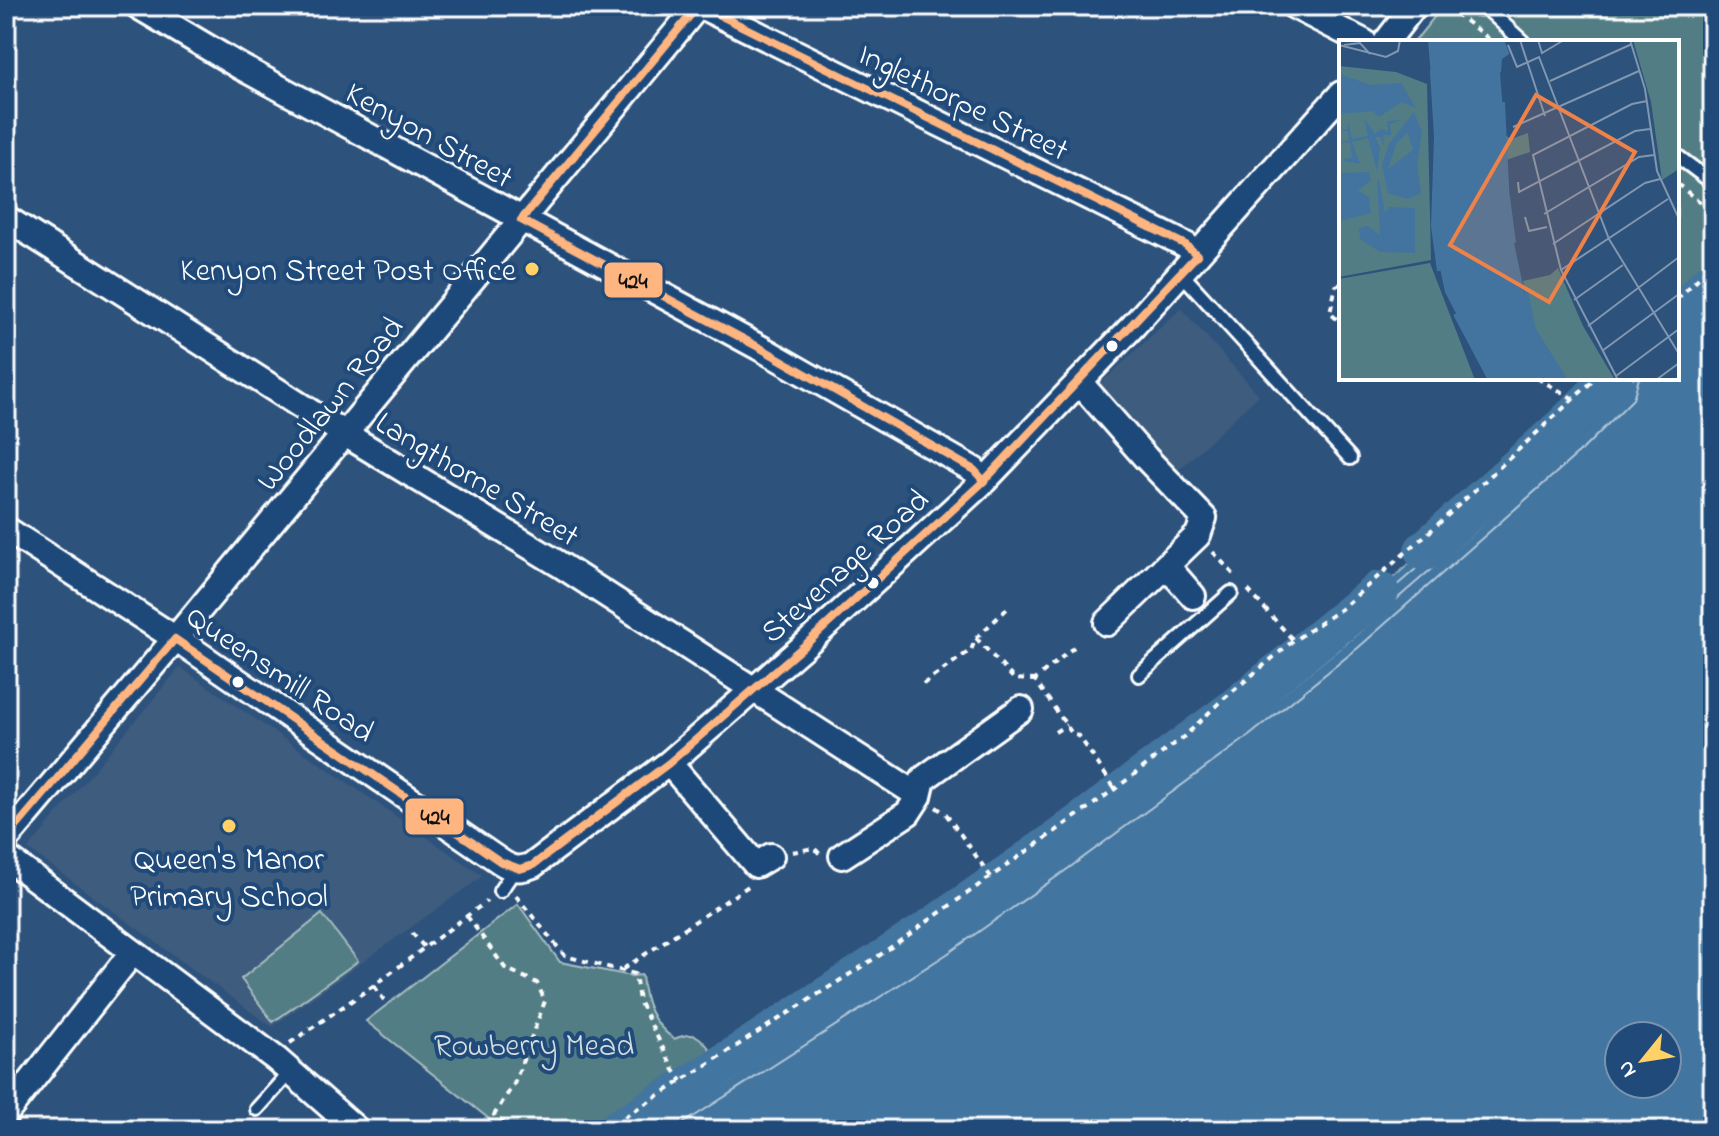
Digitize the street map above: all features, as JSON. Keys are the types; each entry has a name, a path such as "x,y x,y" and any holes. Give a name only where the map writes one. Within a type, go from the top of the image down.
{"street":[{"name":"Kenyon Street","path":"138,6 239,66 764,350 974,470 984,481"},
{"name":"Woodlawn Road","path":"6,839 700,6"},
{"name":"Inglethorpe Street","path":"700,6 1186,245 1189,264"},
{"path":"1294,6 1360,40"},
{"path":"1388,40 1414,6"},
{"name":"Stevenage Road","path":"511,880 669,763 984,481 1080,383 1339,96"},
{"name":"Langthorne Street","path":"6,218 345,434 559,564 919,796"},
{"path":"1080,383 1204,518 1198,535 1107,623"},
{"name":"Queensmill Road","path":"6,529 175,639 501,862 511,880"},
{"path":"1167,566 1200,605"},
{"path":"842,856 908,813 919,796 923,779 1021,709"},
{"path":"669,763 758,873"},
{"path":"6,857 132,953 286,1058 357,1130"},
{"path":"6,1113 132,953"}],"lane":[{"path":"1484,6 1521,40"},
{"path":"1679,158 1713,183"},
{"path":"1189,264 1350,458"},
{"path":"1139,675 1200,605 1231,593"},
{"path":"257,1109 286,1058"}],"path":[{"path":"1446,6 1490,40"},
{"path":"1679,186 1713,212"},
{"path":"1679,297 1713,264"},
{"path":"1339,285 1336,286 1330,313 1339,321"},
{"path":"1541,380 1574,399"},
{"path":"604,1130 880,955 1115,789 1186,735 1221,701 1293,641 1341,609 1594,380"},
{"path":"923,684 971,650 976,638 1010,606"},
{"path":"976,638 1014,679 1035,680 1074,647"},
{"path":"1035,680 1115,789"},
{"path":"1055,732 1066,725"},
{"path":"919,796 946,814 991,877"},
{"path":"622,969 758,873 814,848 819,854 827,851 842,856"},
{"path":"286,1058 373,986 511,880 520,899 565,956 635,974 639,1001 682,1081"},
{"path":"467,916 505,968 537,983 545,1001 514,1084 494,1115 511,1130"},
{"path":"412,933 425,948"},
{"path":"373,986 384,1000"}],"shaded area":[{"path":"1181,308 1259,395 1178,471 1100,384"},
{"name":"Queen's Manor Primary School","path":"180,667 483,876 272,1027 28,849"}],"green space":[{"path":"1443,6 1713,6 1713,280 1679,313 1679,40 1416,40"},
{"name":"Rowberry Mead","path":"518,904 560,962 631,976 642,975 647,1003 655,1019 674,1039 692,1035 704,1042 712,1052 700,1059 711,1072 617,1130 503,1130 366,1021"},
{"path":"322,914 358,961 273,1022 241,979"}],"water":[{"path":"1713,280 1713,1130 617,1130 930,929 1052,844 1231,711 1340,624 1462,518 1610,380 1679,380 1679,313"}],"waterway":[{"path":"1679,313 1713,280"},
{"path":"1424,551 1563,427 1610,380"},
{"path":"617,1130 930,929 1052,844 1231,711 1379,591"}],"transit line":[{"name":"424","path":"698,6 521,220 764,350 974,470 984,481"},
{"name":"424","path":"175,639 501,862 520,869 533,865 669,763 805,645 984,481 1197,255 1186,245 701,6"},
{"name":"424","path":"6,839 175,639"}],"place":[{"name":"Kenyon Street Post Office","path":"532,269"},
{"name":"Queen's Manor Primary School","path":"229,826"}]}
